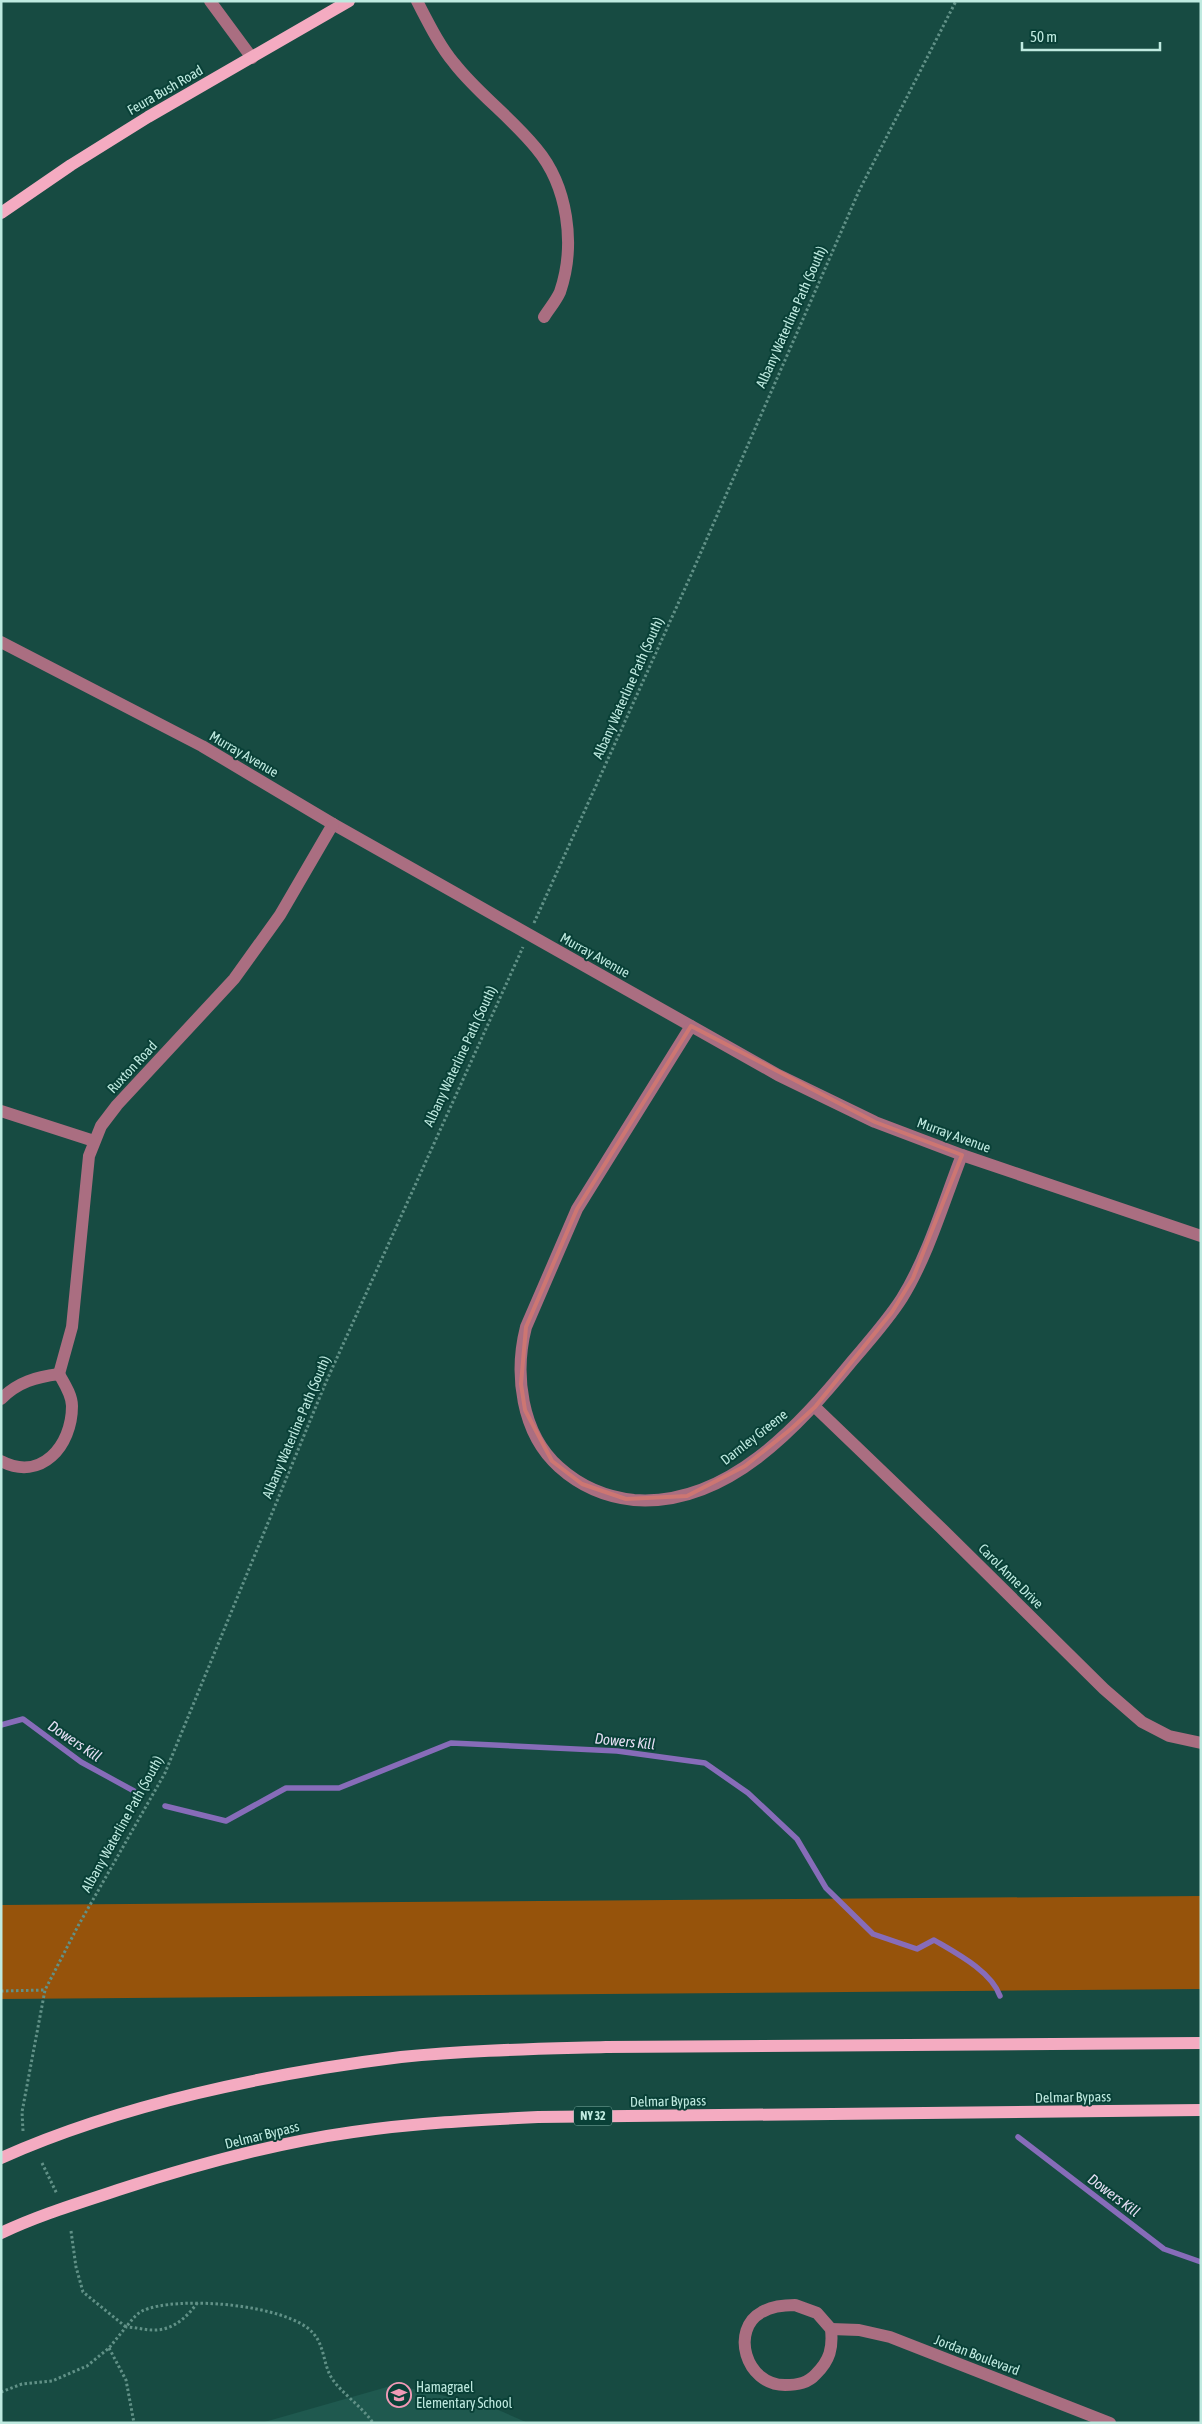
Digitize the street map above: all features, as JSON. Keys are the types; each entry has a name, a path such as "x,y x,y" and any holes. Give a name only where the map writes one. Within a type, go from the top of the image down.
{"main road":[{"name":"Feura Bush Road","path":"1,212 148,117 349,1"},
{"path":"1,2158 79,2128 247,2082 402,2057 508,2050 606,2047 1201,2042"},
{"name":"Delmar Bypass","path":"1,2233 36,2217 178,2171 306,2139 355,2131 450,2121 538,2117 1201,2110"}],"street":[{"path":"210,1 252,58"},
{"path":"417,1 453,62 536,148 552,169 563,204 567,228 567,261 559,293 544,318"},
{"name":"Murray Avenue","path":"1,642 202,746 333,824 778,1075 875,1122 962,1156 1201,1236"},
{"name":"Ruxton Road","path":"59,1374 72,1327 89,1156 101,1126 117,1105 234,979 280,914 333,824"},
{"name":"Darnley Greene","path":"691,1026 577,1209 526,1327 522,1346 521,1384 525,1410 538,1438 552,1461 568,1476 582,1484 606,1495 649,1501 669,1500 706,1490 745,1466 791,1429 814,1407 903,1296 920,1260 962,1156"},
{"path":"1,1111 94,1141"},
{"path":"1,1399 18,1384 39,1377 59,1374 72,1405 65,1438 57,1453 45,1462 29,1468 13,1466 1,1461"},
{"name":"Carol Anne Drive","path":"814,1407 940,1527 1104,1689 1142,1722 1169,1736 1201,1743"},
{"path":"795,2305 817,2313 831,2329 831,2354 809,2381 794,2385 768,2383 756,2373 748,2361 744,2343 750,2325 760,2312 780,2306 795,2305"},
{"name":"Jordan Boulevard","path":"831,2329 859,2330 890,2337 1110,2423"}],"path":[{"name":"Albany Waterline Path (South)","path":"23,2131 22,2112 45,1990 78,1926 165,1773 326,1382 695,566 859,191 956,1"},
{"path":"1,1991 45,1990"},
{"path":"42,2163 57,2195"},
{"path":"71,2231 76,2267 83,2292 126,2327 155,2330 163,2328 186,2319 198,2302"},
{"path":"1,2392 22,2384 52,2381 88,2366 109,2348 133,2318 143,2311 166,2304 198,2302 284,2315 302,2324 314,2333 322,2348 330,2376 373,2423"},
{"path":"109,2348 126,2380 134,2423"}],"highlighted area":[{"path":"691,1026 875,1122 962,1155 913,1278 892,1312 815,1407 791,1429 745,1466 687,1496 626,1499 582,1484 552,1461 525,1410 521,1384 526,1327 577,1209"}],"shaded area":[{"path":"1201,1896 1201,1989 1,1999 1,1905"},
{"name":"Hamagrael Elementary School","path":"394,2385 487,2405 528,2423 261,2423"}],"waterway":[{"name":"Dowers Kill","path":"1,1725 23,1719 81,1762 134,1791"},
{"name":"Dowers Kill","path":"165,1806 226,1821 286,1788 339,1788 451,1743 617,1751 705,1763 748,1793 797,1839 826,1888 873,1934 917,1949 934,1940 981,1971 989,1979 1000,1996"},
{"name":"Dowers Kill","path":"1018,2137 1164,2249 1201,2262"}],"place":[{"name":"Hamagrael Elementary School","path":"399,2395"}]}
